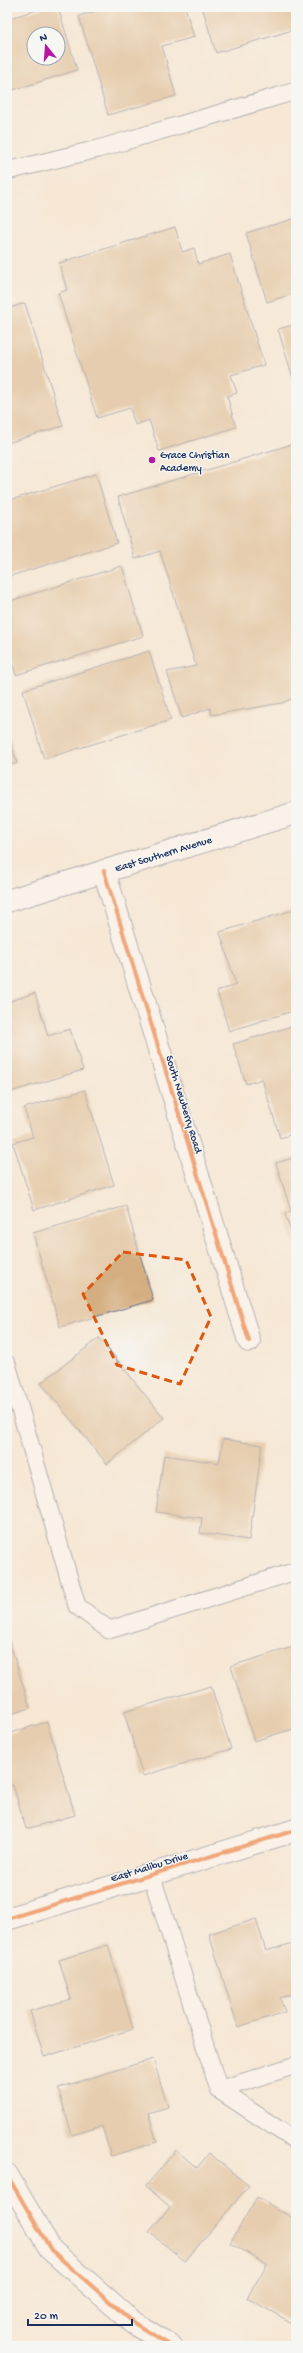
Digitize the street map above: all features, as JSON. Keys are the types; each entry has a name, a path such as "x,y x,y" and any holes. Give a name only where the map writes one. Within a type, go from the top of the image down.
{"street":[{"name":"East Southern Avenue","path":"7,901 296,813"},
{"name":"South Newberry Road","path":"104,871 249,1342"},
{"name":"East Malibu Drive","path":"7,1919 296,1830"},
{"path":"7,2175 51,2250 134,2323 171,2346"}],"lane":[{"path":"7,171 98,149 296,91"},
{"path":"7,1364 77,1606 109,1630 296,1571"},
{"path":"151,1874 219,2090 296,2141"},
{"path":"219,2090 296,2065"}],"highlighted area":[{"path":"123,1252 186,1260 211,1317 180,1384 117,1365 83,1294"}],"building":[{"path":"46,7 58,7 64,26 26,26 26,66 66,66 66,34 77,70 7,92 7,19"},
{"path":"109,7 185,7 194,37 162,46 176,96 108,115 79,16"},
{"path":"202,7 296,7 296,29 216,53"},
{"path":"296,218 296,293 267,302 246,233"},
{"path":"175,227 182,252 194,248 198,264 230,254 264,365 231,375 237,393 227,396 236,427 159,451 149,420 135,425 130,408 97,418 58,293 67,290 59,263"},
{"path":"25,303 63,426 7,443 7,309"},
{"path":"296,324 296,388 278,329"},
{"path":"296,443 296,697 282,703 212,715 210,708 182,718 167,672 196,666 160,551 135,559 118,497"},
{"path":"96,474 117,543 7,577 7,501"},
{"path":"122,566 143,636 16,675 7,645 7,602"},
{"path":"149,651 171,720 44,759 23,690"},
{"path":"7,730 17,763 7,766"},
{"path":"293,910 296,919 296,1010 229,1031 217,991 236,985 220,932"},
{"path":"35,993 48,1036 70,1029 83,1070 7,1093 7,1002"},
{"path":"296,1025 296,1133 280,1138 262,1079 246,1084 233,1044"},
{"path":"85,1090 114,1185 34,1210 13,1143 33,1137 24,1108"},
{"path":"296,1157 296,1247 285,1214 291,1211 276,1163"},
{"path":"126,1206 153,1300 60,1327 33,1233"},
{"path":"99,1338 164,1418 107,1464 41,1383"},
{"path":"223,1439 262,1445 249,1540 200,1533 202,1518 156,1512 164,1455 219,1463"},
{"path":"7,1634 30,1708 7,1715"},
{"path":"296,1646 296,1728 254,1741 231,1666"},
{"path":"211,1686 231,1749 143,1776 124,1712"},
{"path":"47,1722 75,1815 26,1829 13,1785 7,1787 7,1734"},
{"path":"256,1919 266,1951 293,1943 296,1952 296,1993 280,1998 285,2012 238,2027 209,1934"},
{"path":"108,1945 133,2029 44,2057 30,2011 71,1999 59,1960"},
{"path":"153,2059 168,2107 148,2113 157,2142 111,2156 102,2126 72,2135 58,2088"},
{"path":"176,2150 197,2168 209,2153 249,2186 185,2261 149,2232 170,2207 146,2186"},
{"path":"257,2197 296,2220 296,2321 294,2324 247,2298 267,2264 230,2243"}],"cycle path":[{"path":"104,871 249,1341"},
{"path":"7,1919 296,1830"},
{"path":"7,2175 51,2250 134,2323 171,2346"}],"place":[{"name":"Grace Christian Academy","path":"152,460"}]}
